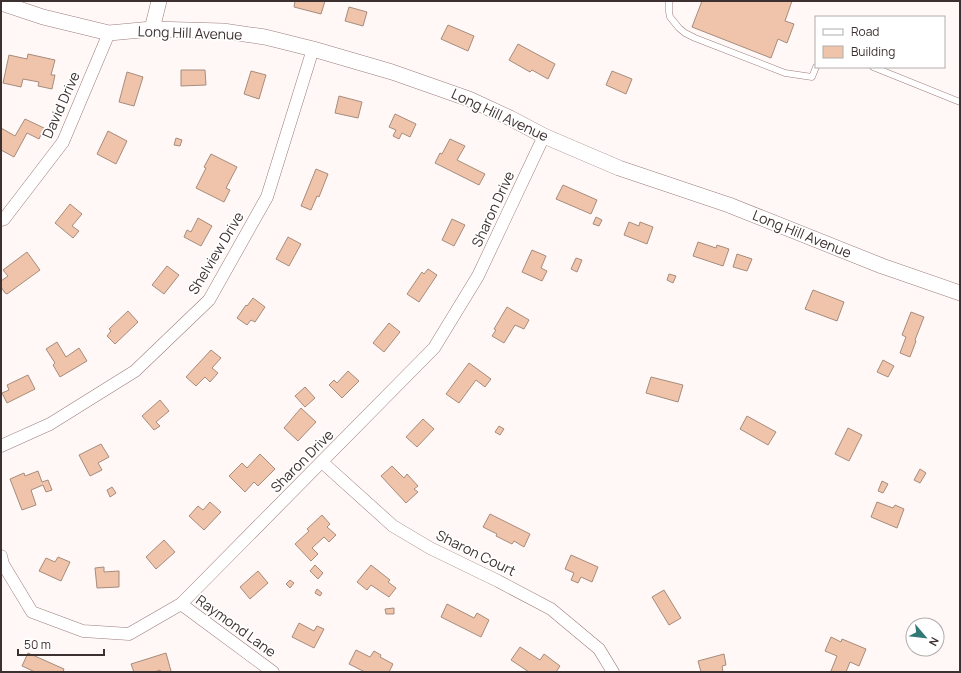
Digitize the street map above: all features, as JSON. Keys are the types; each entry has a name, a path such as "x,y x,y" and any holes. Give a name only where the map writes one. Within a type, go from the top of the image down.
{"street":[{"path":"152,29 159,1"},
{"name":"Long Hill Avenue","path":"1,3 43,17 109,33 152,29 223,31 265,37 392,72 469,99 544,136 618,168 729,205 882,266 960,293"},
{"name":"David Drive","path":"1,220 4,219 64,142 109,33"},
{"name":"Shelview Drive","path":"1,446 50,424 136,371 208,300 267,197 313,49"},
{"name":"Sharon Drive","path":"1,556 3,564 32,612 83,631 129,634 181,604 434,348 478,276 544,136"},
{"name":"Sharon Court","path":"322,462 393,526 430,548 551,609 599,649 613,672"},
{"name":"Raymond Lane","path":"181,604 273,672"}],"lane":[{"path":"669,1 668,12 674,22 679,28 695,38 784,73 812,77 816,68"},
{"path":"875,68 960,102"}],"building":[{"path":"295,1 325,1 321,14 294,7"},
{"path":"702,1 792,1 785,21 794,24 787,43 778,39 771,58 692,27"},
{"path":"349,7 367,12 363,26 345,21"},
{"path":"448,25 474,36 468,51 441,39"},
{"path":"518,44 555,64 548,79 532,70 530,72 509,60"},
{"path":"28,54 55,60 51,75 55,75 52,89 38,86 39,82 23,79 21,87 3,83 9,55 27,59"},
{"path":"181,70 205,70 206,85 181,86"},
{"path":"251,71 266,75 259,99 244,94"},
{"path":"612,71 632,79 626,94 606,85"},
{"path":"127,72 143,77 134,106 119,102"},
{"path":"339,96 362,102 358,118 335,113"},
{"path":"395,114 416,124 410,137 402,133 399,139 393,136 396,130 389,127"},
{"path":"25,119 44,128 39,139 27,133 14,157 1,150 1,128 15,136"},
{"path":"108,131 127,141 116,164 97,154"},
{"path":"176,138 182,140 180,146 174,145"},
{"path":"450,139 465,146 457,160 485,174 479,185 435,163"},
{"path":"211,154 237,167 226,188 230,190 224,202 196,188"},
{"path":"316,169 328,174 319,197 317,196 311,210 301,206"},
{"path":"563,185 597,200 591,214 556,199"},
{"path":"70,204 82,214 72,226 79,231 73,238 55,223"},
{"path":"596,217 602,220 599,226 593,224"},
{"path":"198,218 212,226 201,246 184,237 187,230 191,232"},
{"path":"452,219 465,225 454,246 442,240"},
{"path":"629,222 639,226 640,222 653,227 647,244 624,235"},
{"path":"288,237 301,244 289,266 276,259"},
{"path":"698,242 716,248 717,245 729,249 723,266 693,256"},
{"path":"532,250 546,256 541,268 547,271 542,281 522,272"},
{"path":"27,252 40,270 7,294 5,293 1,287 1,281 8,276 3,270"},
{"path":"737,254 752,259 747,271 733,267"},
{"path":"576,258 582,260 577,272 571,269"},
{"path":"167,266 179,275 164,294 152,285"},
{"path":"428,269 437,275 419,302 407,294 422,272 424,274"},
{"path":"669,274 676,276 673,283 667,280"},
{"path":"813,290 844,302 837,321 805,309"},
{"path":"253,298 265,307 255,322 251,320 247,325 237,318"},
{"path":"507,307 529,320 524,329 515,325 504,343 492,336 496,330 494,329"},
{"path":"128,311 138,322 115,344 107,336 111,331 109,329"},
{"path":"911,312 924,317 910,357 900,353 906,337 902,335"},
{"path":"389,323 400,332 384,352 373,343"},
{"path":"57,342 66,357 79,348 87,361 60,377 53,365 55,363 46,349"},
{"path":"211,350 221,358 212,368 218,373 210,382 205,377 196,386 186,377"},
{"path":"883,360 894,366 888,377 877,372"},
{"path":"469,363 491,379 485,387 476,380 459,403 446,394"},
{"path":"348,371 359,381 342,398 329,385 334,380 337,383"},
{"path":"28,375 35,389 7,403 2,393 9,390 7,385"},
{"path":"651,377 683,385 678,402 646,393"},
{"path":"305,387 315,398 305,407 295,396"},
{"path":"160,400 169,411 156,422 160,426 154,430 142,416"},
{"path":"301,408 316,422 298,441 284,428"},
{"path":"747,416 776,432 768,445 740,429"},
{"path":"423,419 434,429 417,447 406,437"},
{"path":"499,426 504,429 500,435 495,432"},
{"path":"848,428 862,435 849,461 835,454"},
{"path":"101,444 109,457 98,463 102,470 90,476 79,455"},
{"path":"260,454 275,469 258,486 254,482 245,492 229,476 242,463 247,468"},
{"path":"392,466 404,478 407,474 418,486 414,489 418,492 406,503 381,476"},
{"path":"920,469 926,473 920,483 914,480"},
{"path":"38,471 42,482 48,480 52,490 46,492 43,485 31,490 36,505 22,510 10,479 24,473 25,476"},
{"path":"882,481 888,484 883,493 878,491"},
{"path":"112,487 116,493 110,497 107,490"},
{"path":"210,502 221,512 204,530 189,516 198,506 203,510"},
{"path":"877,502 893,508 895,505 904,509 897,528 871,517"},
{"path":"490,514 530,534 524,547 514,541 512,544 483,527"},
{"path":"322,515 330,524 327,527 336,535 329,542 324,537 312,548 318,554 311,561 295,544 309,531 307,529"},
{"path":"164,540 175,552 156,569 146,557"},
{"path":"571,555 598,567 592,582 581,577 578,583 571,580 574,573 565,569"},
{"path":"58,557 70,562 61,581 39,571 46,558 55,562"},
{"path":"315,565 323,573 318,579 310,571"},
{"path":"371,565 390,580 388,582 396,588 389,597 371,585 367,590 357,582"},
{"path":"104,567 104,572 119,571 119,587 97,588 95,568"},
{"path":"258,571 268,583 250,599 240,587"},
{"path":"290,580 294,583 290,588 286,584"},
{"path":"317,589 322,593 320,596 315,593"},
{"path":"664,590 681,618 669,625 652,597"},
{"path":"447,604 474,618 477,613 489,620 481,637 441,617"},
{"path":"394,608 394,614 386,614 385,609"},
{"path":"299,623 314,631 317,626 324,629 314,648 292,637"},
{"path":"831,637 841,642 842,639 866,649 859,666 850,662 846,672 831,671 837,656 825,651"},
{"path":"520,647 540,660 544,654 560,666 556,672 529,672 511,660"},
{"path":"356,650 370,657 374,651 381,655 380,657 393,664 389,672 365,672 349,664"},
{"path":"28,653 64,669 63,672 35,672 22,666"},
{"path":"166,653 171,671 161,672 160,670 155,672 134,672 131,664"},
{"path":"724,654 726,665 722,666 723,672 701,672 698,661"}]}
